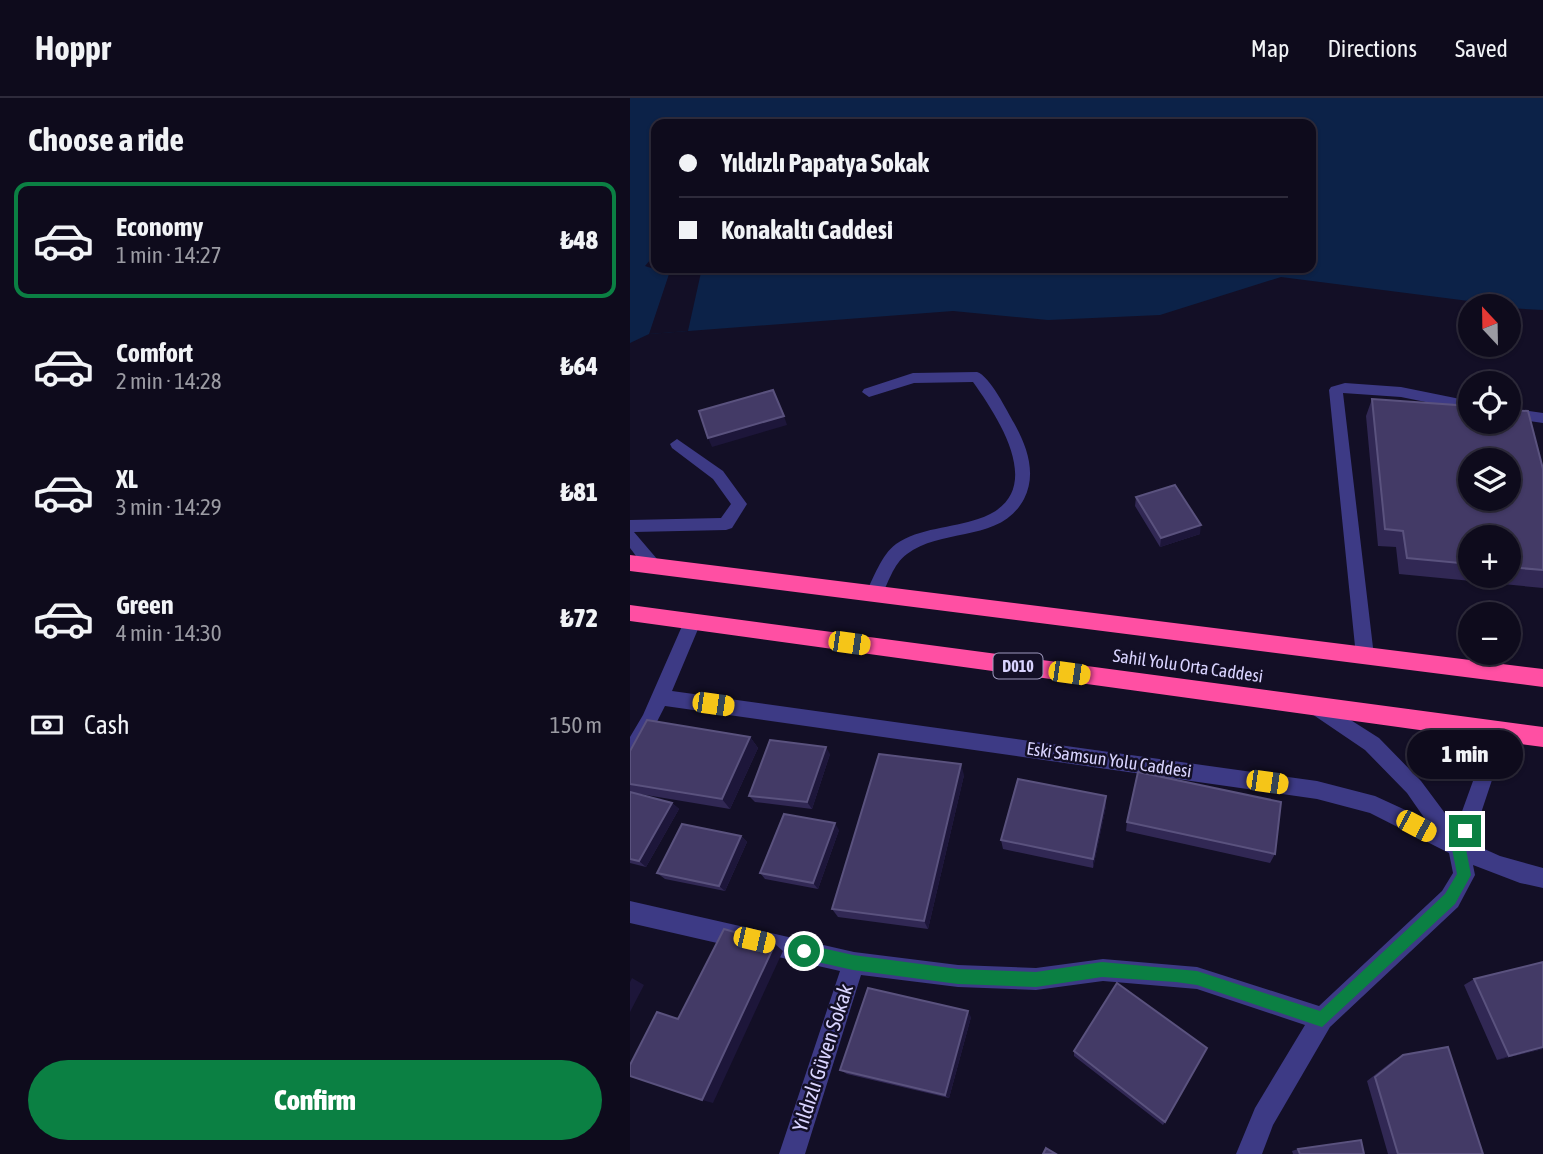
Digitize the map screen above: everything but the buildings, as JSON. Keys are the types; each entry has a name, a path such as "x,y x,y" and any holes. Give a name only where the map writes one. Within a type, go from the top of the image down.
{"highway":[{"name":"Sahil Yolu Orta Caddesi","path":"630,563 1543,678"},
{"name":"Sahil Yolu Orta Caddesi","path":"630,613 1514,733"},
{"name":"D010","path":"1514,733 1543,737"}],"street":[{"path":"869,392 912,378 977,377 1007,422 1019,451 1024,473 1024,489 1012,507 995,519 898,551 874,594"},
{"path":"1366,656 1336,390 1345,388 1401,392 1458,404"},
{"path":"1521,415 1543,418"},
{"path":"630,526 726,524 739,504 718,475 677,444"},
{"path":"630,537 655,566"},
{"path":"630,755 660,697 692,622"},
{"name":"Eski Samsun Yolu Caddesi","path":"660,697 1317,790 1374,804 1459,849 1529,876 1543,878"},
{"path":"1249,1154 1264,1117 1322,1019 1450,899 1464,875 1459,849 1437,816 1394,765 1372,744 1316,706"},
{"path":"1459,849 1484,776 1514,733"},
{"path":"630,912 853,963 958,976 1036,979 1102,970 1156,972 1197,978 1322,1019"},
{"name":"Yıldızlı Güven Sokak","path":"792,1154 853,963"}],"water":[{"path":"630,98 1543,98 1543,310 1521,309 1521,294 1458,294 1458,300 1281,277 1160,315 1048,320 953,311 649,334 630,343"}],"pier":[{"path":"666,273 701,273 688,331 649,334 669,274"}],"route":[{"path":"804,951 853,963 958,976 1036,979 1102,970 1156,972 1197,978 1322,1019 1450,899 1464,875 1459,849 1465,831"}]}
